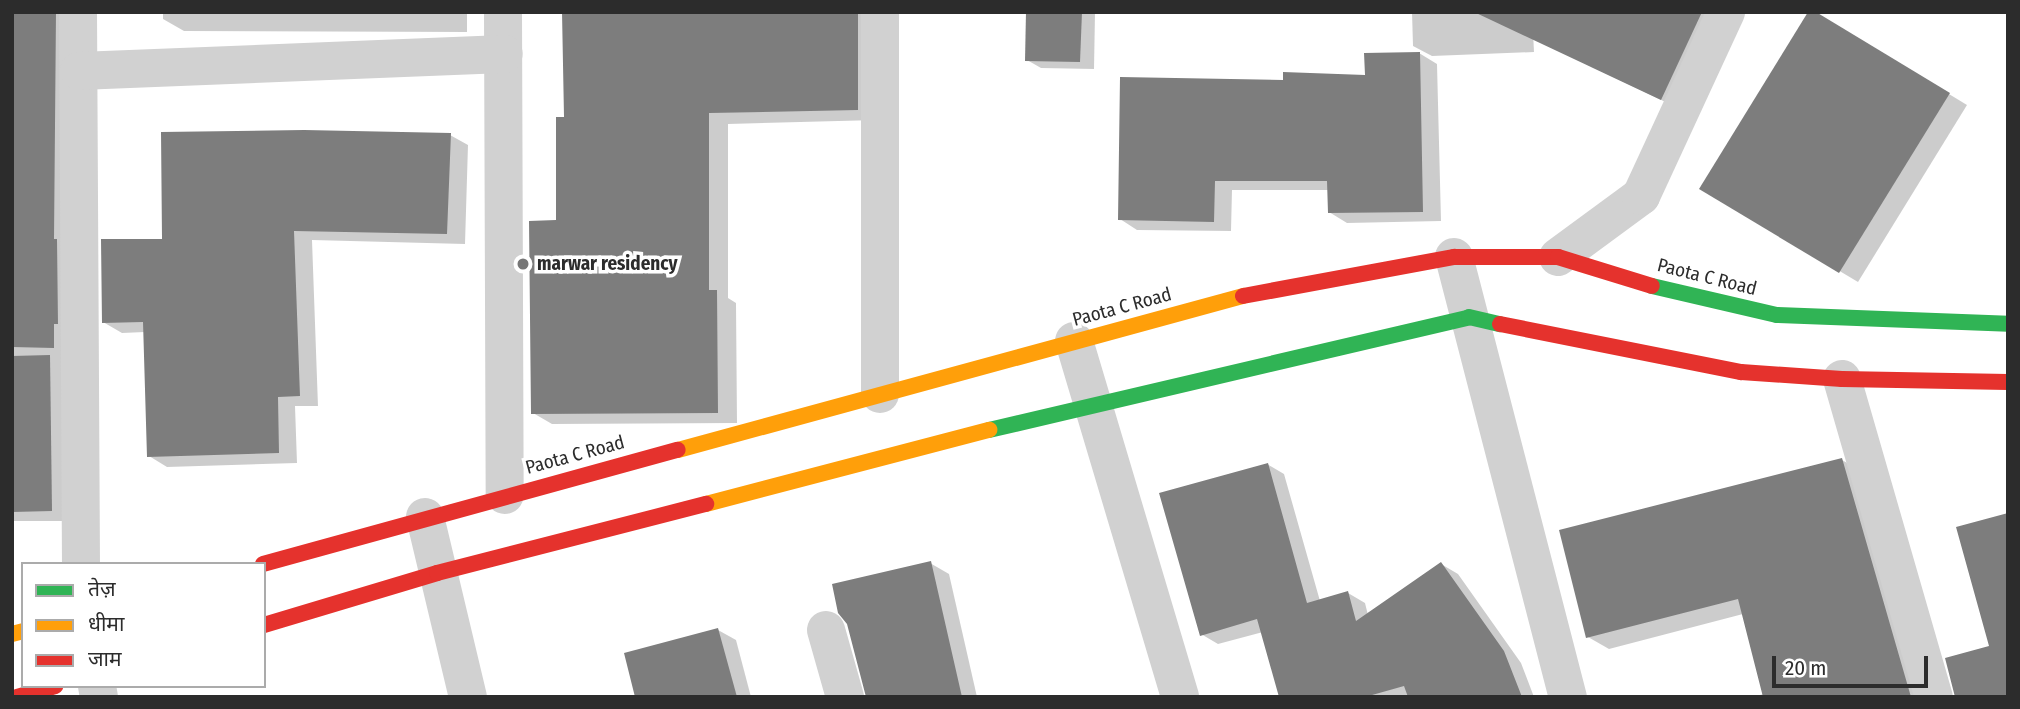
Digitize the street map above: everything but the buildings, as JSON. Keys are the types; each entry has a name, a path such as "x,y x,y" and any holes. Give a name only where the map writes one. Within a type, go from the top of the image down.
{"street":[{"path":"79,12 81,562"},
{"path":"503,12 505,495"},
{"path":"880,12 880,394"},
{"path":"1558,257 1641,196 1726,12"},
{"path":"79,71 504,54"},
{"path":"1454,257 1569,697"},
{"name":"Paota C Road","path":"266,563 505,495 1265,290 1454,257 1558,257 1679,294 1777,315 2008,324"},
{"path":"266,624 437,573 1091,404 1469,317 1741,372 1842,379 2008,382"},
{"path":"1074,341 1180,697"},
{"path":"1842,379 1934,697"},
{"path":"425,517 468,697"},
{"path":"826,630 845,697"},
{"path":"17,697 48,688"}],"traffic: fast":[{"path":"1652,286 1777,315 2008,324"},
{"path":"989,430 1469,317 1500,324"}],"traffic: slow":[{"path":"678,450 1243,296"},
{"path":"706,504 989,430"},
{"path":"12,634 21,632"}],"traffic: jam":[{"path":"1243,296 1454,257 1558,257 1652,286"},
{"path":"1500,324 1741,372 1842,379 2008,382"},
{"path":"266,563 678,450"},
{"path":"266,624 437,573 706,504"},
{"path":"17,697 48,688"}],"place":[{"name":"marwar residency","path":"523,264"}]}
